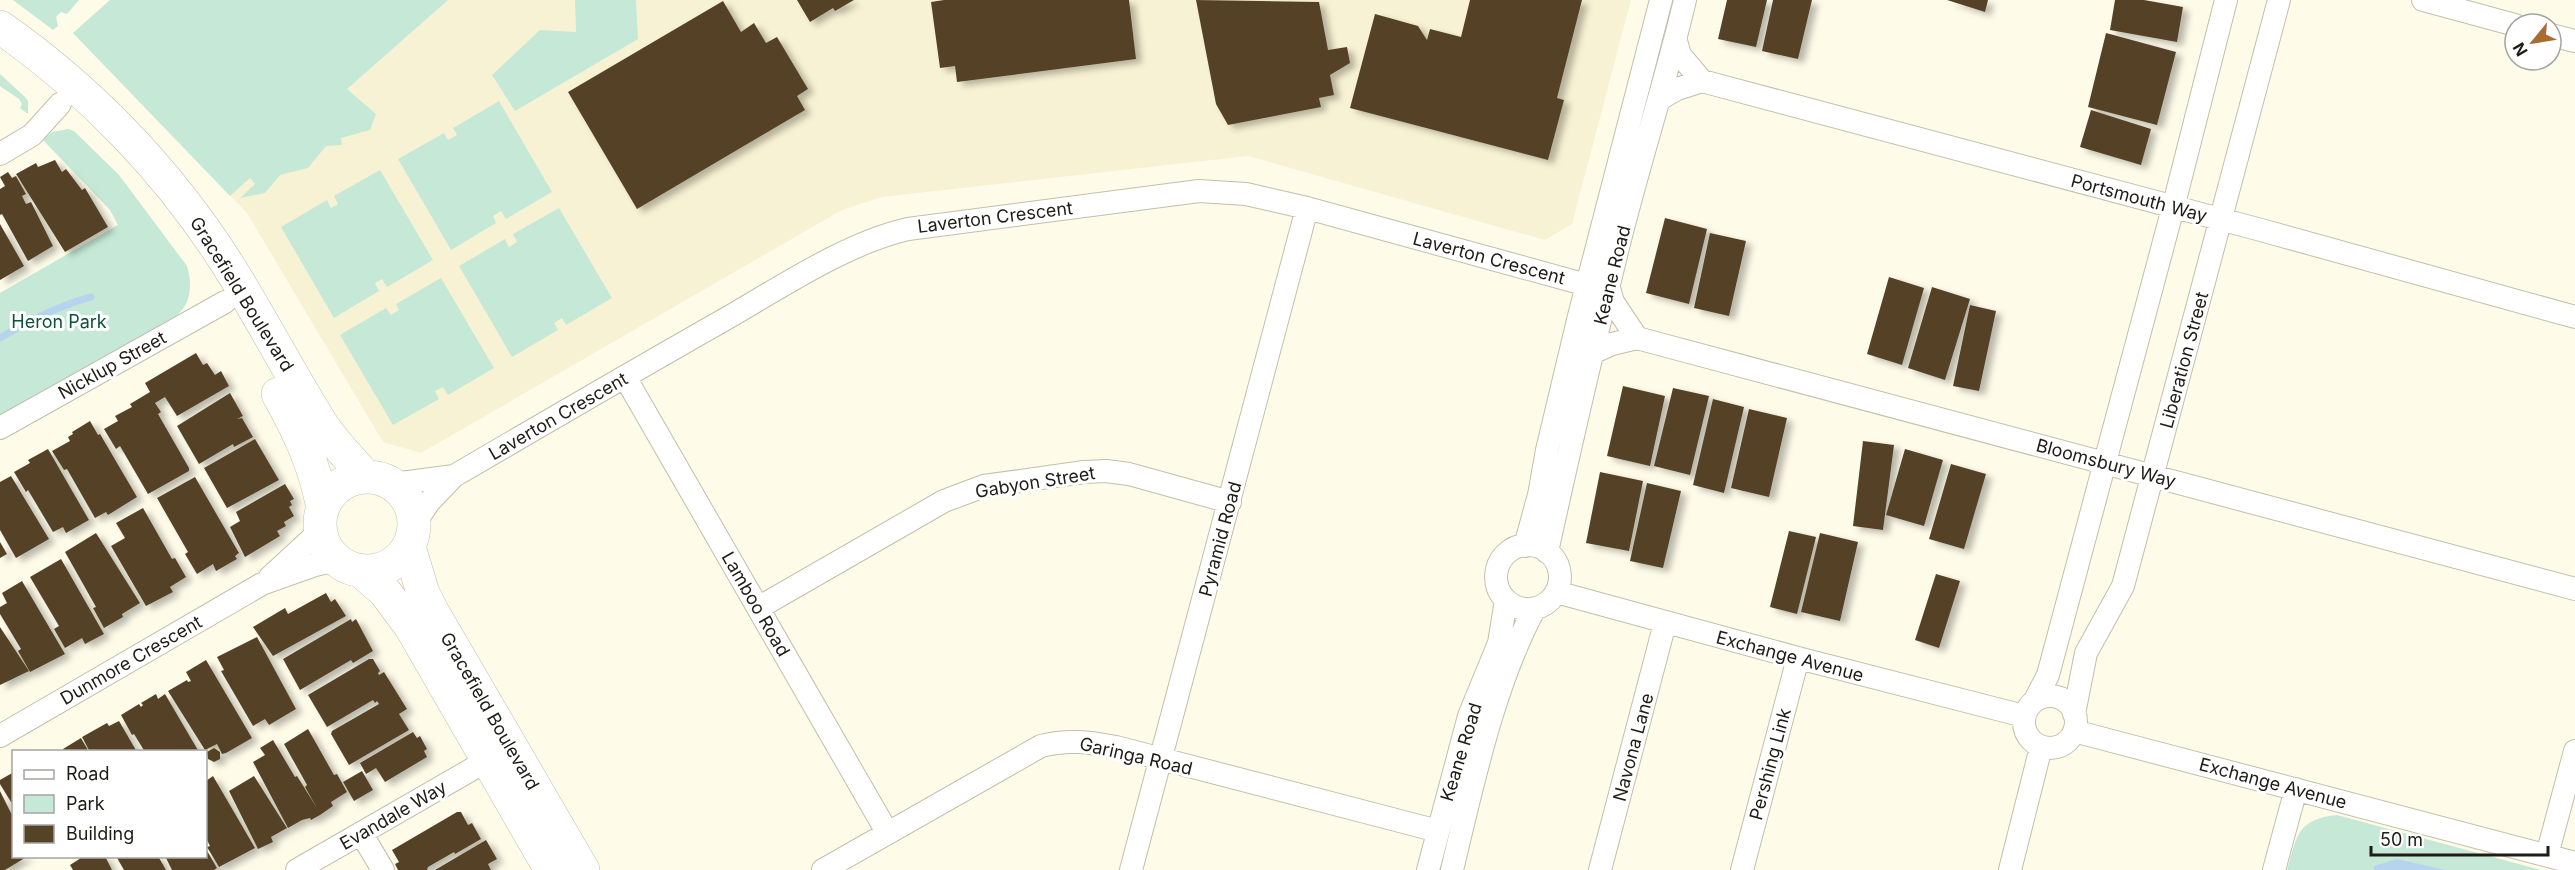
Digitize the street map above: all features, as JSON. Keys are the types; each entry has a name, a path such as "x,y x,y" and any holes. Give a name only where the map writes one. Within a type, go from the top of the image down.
{"street":[{"name":"Keane Road","path":"1547,552 1592,353 1598,286 1661,0"},
{"name":"Keane Road","path":"1428,870 1469,716 1499,643 1506,600 1497,583 1497,570 1508,553 1525,546 1598,286 1660,99 1686,0"},
{"path":"2029,708 2045,696 2056,696 2070,704 2074,722 2071,737 2055,748 2034,744 2026,733 2029,708 2048,675 2174,208 2226,0"},
{"name":"Liberation Street","path":"2074,722 2086,652 2123,586 2279,0"},
{"path":"2423,0 2503,22"},
{"name":"Gracefield Boulevard","path":"0,27 42,58 112,121 175,192 230,269 322,424 379,480"},
{"path":"1660,99 1677,89 1702,81 1680,55 1676,40"},
{"name":"Gracefield Boulevard","path":"0,54 95,135 146,191 191,250 225,302 299,432 318,480 322,519"},
{"name":"Portsmouth Way","path":"1702,81 2575,317"},
{"path":"0,154 32,135 60,104"},
{"name":"Laverton Crescent","path":"412,535 429,502 454,476 859,244 894,232 1199,191 1246,194 1307,208 1598,286"},
{"name":"Pyramid Road","path":"1131,870 1307,208"},
{"path":"1592,353 1622,341 1637,338 1613,302 1598,286"},
{"name":"Nicklup Street","path":"0,428 225,302"},
{"name":"Bloomsbury Way","path":"1637,338 2105,463 2154,474 2575,589"},
{"name":"Lamboo Road","path":"625,377 887,832"},
{"name":"Gabyon Street","path":"758,608 944,501 984,486 1106,471 1129,474 1230,502"},
{"name":"Laverton Crescent","path":"379,480 454,476"},
{"path":"379,480 405,495 412,508 412,535 394,563 382,570 348,565 324,542 322,519 332,493 341,484 379,480"},
{"name":"Dunmore Crescent","path":"262,584 322,519"},
{"name":"Gracefield Boulevard","path":"412,535 423,593 432,611 583,870"},
{"path":"1525,546 1537,547 1547,552 1555,561 1559,572 1556,592"},
{"name":"Dunmore Crescent","path":"0,736 262,584 315,565 348,565"},
{"name":"Gracefield Boulevard","path":"348,565 400,608 551,870"},
{"name":"Keane Road","path":"1452,870 1497,700 1524,628 1535,608 1547,603 1556,592"},
{"name":"Exchange Avenue","path":"1556,592 1798,658 2029,708"},
{"path":"1506,600 1517,607 1535,608"},
{"name":"Navona Lane","path":"1600,870 1665,623"},
{"name":"Pershing Link","path":"1742,870 1798,658"},
{"name":"Exchange Avenue","path":"2074,722 2296,789 2575,863"},
{"name":"Garinga Road","path":"823,870 1041,746 1062,741 1085,741 1438,831"},
{"path":"2010,870 2041,747"},
{"path":"2547,855 2575,750"},
{"name":"Evandale Way","path":"297,870 488,760"},
{"path":"2274,870 2296,789"},
{"path":"361,833 382,870"}],"shaded area":[{"path":"110,0 1631,0 1572,224 1545,240 1248,156 882,197 842,210 421,453 383,442 247,213 73,33"}],"green space":[{"path":"13,0 79,0 67,14 61,12 56,17 58,26 53,30"},
{"path":"110,0 448,0 347,89 376,114 370,130 341,138 342,145 326,146 308,168 280,175 265,193 240,198 255,184 250,178 230,196 73,33"},
{"path":"575,0 636,0 638,39 515,111 492,75 540,30 576,32"},
{"path":"0,74 28,101 28,114 20,108 22,104 19,99 0,86"},
{"path":"499,101 552,192 506,219 501,211 493,216 496,223 451,250 398,159 444,133 448,140 457,135 453,128"},
{"name":"Heron Park","path":"68,129 74,131 119,175 187,266 190,292 186,305 177,315 0,418 0,293 118,225 110,210 43,140 52,132"},
{"path":"380,170 433,260 387,287 382,279 375,283 379,291 334,318 281,227 327,200 331,208 338,204 334,196"},
{"path":"559,208 612,298 566,325 562,318 554,323 558,330 512,357 459,266 505,239 509,247 517,242 513,234"},
{"path":"441,278 494,368 448,395 443,387 435,391 439,399 393,425 340,335 386,308 391,315 399,310 396,304"},
{"path":"2337,815 2541,870 2287,870 2293,848 2306,825 2314,820"}],"water":[{"path":"2397,859 2445,870 2374,870 2374,866"}],"building":[{"path":"797,0 854,0 835,11 833,8 810,22"},
{"path":"944,0 1129,0 1136,59 957,82 955,66 940,68 931,2"},
{"path":"1196,0 1319,2 1328,50 1347,47 1350,63 1330,75 1334,95 1319,98 1321,107 1228,125 1216,104"},
{"path":"1470,0 1582,0 1557,98 1564,100 1548,160 1350,108 1375,14 1418,26 1427,40 1430,29 1461,37"},
{"path":"1727,0 1767,0 1756,47 1718,39"},
{"path":"1773,0 1812,0 1798,59 1762,51"},
{"path":"1947,0 1988,0 1985,12"},
{"path":"2115,0 2144,0 2183,7 2177,42 2110,30"},
{"path":"723,1 741,32 754,23 766,43 777,37 808,89 797,96 805,110 637,209 568,92"},
{"path":"2106,33 2176,52 2157,125 2088,107"},
{"path":"2091,110 2151,129 2141,165 2080,147"},
{"path":"55,160 62,172 66,169 82,190 85,188 108,227 65,252 16,174 36,163 38,167"},
{"path":"8,172 12,178 16,176 26,194 22,196 26,204 31,202 53,246 28,261 2,214 0,215 0,189 5,186 0,177"},
{"path":"1665,218 1707,229 1689,304 1646,293"},
{"path":"0,224 24,266 0,280"},
{"path":"1710,233 1746,241 1729,316 1694,308"},
{"path":"1889,277 1924,288 1902,365 1867,354"},
{"path":"1932,287 1970,299 1945,380 1908,368"},
{"path":"1970,305 1996,311 1979,391 1953,386"},
{"path":"196,353 203,365 207,363 215,375 221,371 229,386 177,416 165,397 155,403 161,412 158,414 189,471 148,494 120,446 116,449 104,429 118,421 115,416 132,407 130,404 150,392 145,383"},
{"path":"1623,386 1665,396 1650,466 1607,456"},
{"path":"1673,388 1709,396 1690,475 1654,466"},
{"path":"230,393 243,416 237,419 242,418 253,437 234,447 233,444 199,464 177,426"},
{"path":"1713,399 1744,407 1724,493 1693,485"},
{"path":"1749,409 1787,418 1769,497 1731,488"},
{"path":"90,421 137,497 108,515 106,512 95,518 67,469 64,470 52,451 70,441 68,437 73,434 72,432"},
{"path":"255,439 279,480 227,508 204,468"},
{"path":"1863,441 1894,445 1883,530 1853,526"},
{"path":"48,449 89,520 66,533 63,527 53,532 28,490 26,492 14,472 30,463 28,460"},
{"path":"1905,449 1943,460 1924,526 1886,515"},
{"path":"1951,464 1986,474 1964,549 1929,539"},
{"path":"1600,472 1643,481 1629,551 1586,543"},
{"path":"11,476 49,539 16,558 0,530 0,482"},
{"path":"195,477 239,553 235,556 237,559 216,571 213,564 197,574 185,554 188,552 157,498"},
{"path":"1647,483 1681,491 1663,568 1630,561"},
{"path":"285,484 294,499 290,501 292,505 289,507 294,516 284,522 286,526 277,531 280,536 245,557 230,527 240,521 236,512"},
{"path":"143,508 172,559 175,558 186,577 170,587 173,592 146,606 111,546 125,538 116,523"},
{"path":"1789,531 1816,537 1797,614 1770,607"},
{"path":"96,533 140,603 122,614 123,617 104,628 93,608 96,607 65,552"},
{"path":"1820,533 1858,542 1840,621 1801,612"},
{"path":"0,542 7,554 0,558"},
{"path":"61,559 104,634 85,644 82,638 65,648 54,629 59,626 30,577"},
{"path":"1936,574 1960,581 1939,648 1915,640"},
{"path":"22,581 65,654 30,672 18,651 21,649 0,614 0,607 7,603 2,593"},
{"path":"326,593 331,602 335,599 346,616 273,656 253,627 285,608 288,614"},
{"path":"351,619 352,622 356,619 373,651 353,663 351,660 300,690 283,659"},
{"path":"0,627 29,671 0,685"},
{"path":"257,637 296,709 269,725 265,719 253,726 221,671 224,670 217,657"},
{"path":"369,659 373,659 380,671 379,675 384,672 407,709 399,714 409,730 349,765 331,734 332,731 379,704 373,700 327,727 308,695"},
{"path":"206,660 252,738 222,754 217,744 205,750 168,691 187,680 191,681 186,672"},
{"path":"156,694 158,699 165,694 198,750 144,750 121,715 139,704 141,707 143,705 141,703"},
{"path":"119,721 136,750 89,750 82,737 107,723 109,726"},
{"path":"308,729 334,775 337,774 347,792 331,802 333,806 320,815 311,820 310,818 302,820 288,828 253,762 265,755 260,748 273,740 317,808 284,744"},
{"path":"413,732 417,738 420,736 427,749 424,751 427,757 385,782 376,768 366,774 360,763"},
{"path":"81,738 88,750 64,750"},
{"path":"214,748 220,752 220,759 214,762 208,759 207,752"},
{"path":"362,771 373,790 354,801 343,782"},
{"path":"12,773 12,804 0,784 0,780"},
{"path":"213,776 255,848 219,867 207,847 210,846 207,840 207,780"},
{"path":"254,776 287,828 271,837 273,842 258,849 229,791"},
{"path":"0,791 12,815 12,858 25,858 5,870 0,870"},
{"path":"457,812 461,812 468,825 472,823 481,839 455,854 454,852 428,867 427,870 398,870 395,864 399,862 392,850"},
{"path":"486,840 497,859 488,864 491,870 435,870"},
{"path":"207,851 217,868 214,870 172,870 166,858 207,858"},
{"path":"81,858 106,858 112,870 73,870 70,865"},
{"path":"117,858 159,858 166,870 124,870"}],"waterway":[{"path":"0,338 44,314 91,297"}]}
